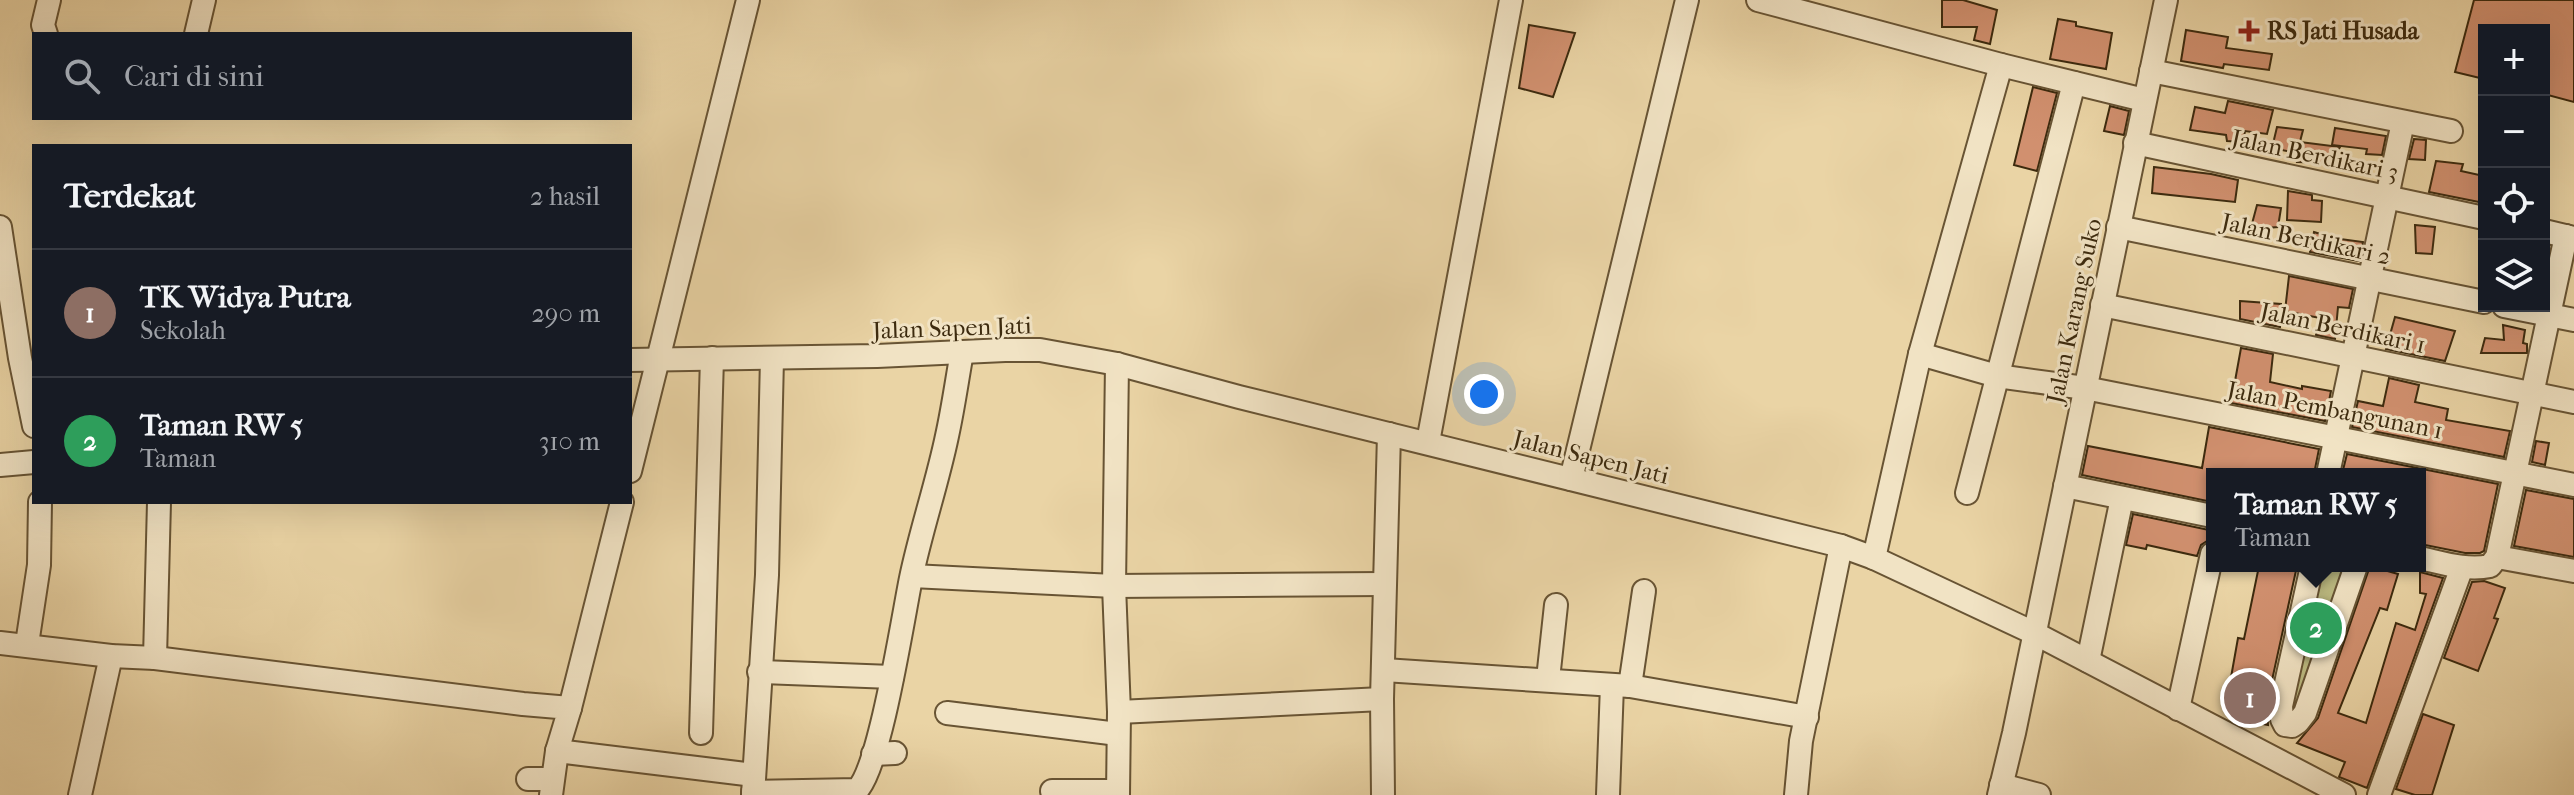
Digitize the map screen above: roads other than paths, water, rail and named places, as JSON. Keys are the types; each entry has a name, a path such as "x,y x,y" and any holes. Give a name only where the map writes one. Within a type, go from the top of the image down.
{"street":[{"path":"45,32 43,25 49,0"},
{"path":"196,32 204,0"},
{"path":"632,463 748,0"},
{"path":"1428,442 1511,0"},
{"path":"1571,479 1687,0"},
{"path":"1758,0 2144,100"},
{"name":"Jalan Karang Suko","path":"2000,790 2166,0"},
{"path":"1874,558 1920,354 2001,65"},
{"path":"2151,71 2451,131"},
{"path":"1967,493 2074,83"},
{"path":"2329,468 2403,122"},
{"name":"Jalan Berdikari 3","path":"2135,143 2478,217"},
{"path":"0,227 18,358 32,418"},
{"name":"Jalan Berdikari 2","path":"2118,227 2478,301"},
{"path":"2426,559 2462,567 2490,566 2497,557 2549,315 2561,235"},
{"name":"Jalan Berdikari 1","path":"2102,305 2574,402"},
{"path":"2534,312 2574,320"},
{"name":"Jalan Sapen Jati","path":"632,360 1040,350 1117,364 1841,546 1874,558 2034,633 2344,795"},
{"path":"557,751 753,788 857,790 884,754 892,677 912,576 947,438 962,352"},
{"name":"Jalan Pembangunan 1","path":"1920,354 1997,376 2085,388 2574,485"},
{"path":"701,733 712,358"},
{"path":"753,788 767,575 772,358"},
{"path":"1052,791 1118,793 1114,586 1117,364"},
{"path":"1383,795 1382,699 1389,434"},
{"path":"0,465 32,462"},
{"path":"2065,486 2206,515"},
{"path":"2088,661 2122,498"},
{"path":"27,644 39,565 40,504"},
{"path":"155,658 159,504"},
{"path":"528,779 552,787 557,751 621,504"},
{"path":"1796,795 1801,741 1841,546"},
{"path":"2497,557 2574,571"},
{"path":"2379,795 2462,567"},
{"path":"2178,709 2208,572"},
{"path":"2311,572 2281,706 2285,725 2292,726 2305,713 2354,572"},
{"path":"912,576 1114,586 1384,584"},
{"path":"1608,795 1621,686 1644,591"},
{"path":"1548,679 1556,605"},
{"path":"0,643 155,658 570,708"},
{"path":"80,795 111,656"},
{"path":"1384,670 1621,686 1807,717"},
{"path":"759,672 892,677"},
{"path":"947,713 1119,723 1382,699"},
{"path":"2000,790 2039,795"}],"place":[{"name":"RS Jati Husada","path":"2249,31"},
{"name":"Taman RW 5","path":"2316,628"},
{"name":"TK Widya Putra","path":"2250,698"}]}
